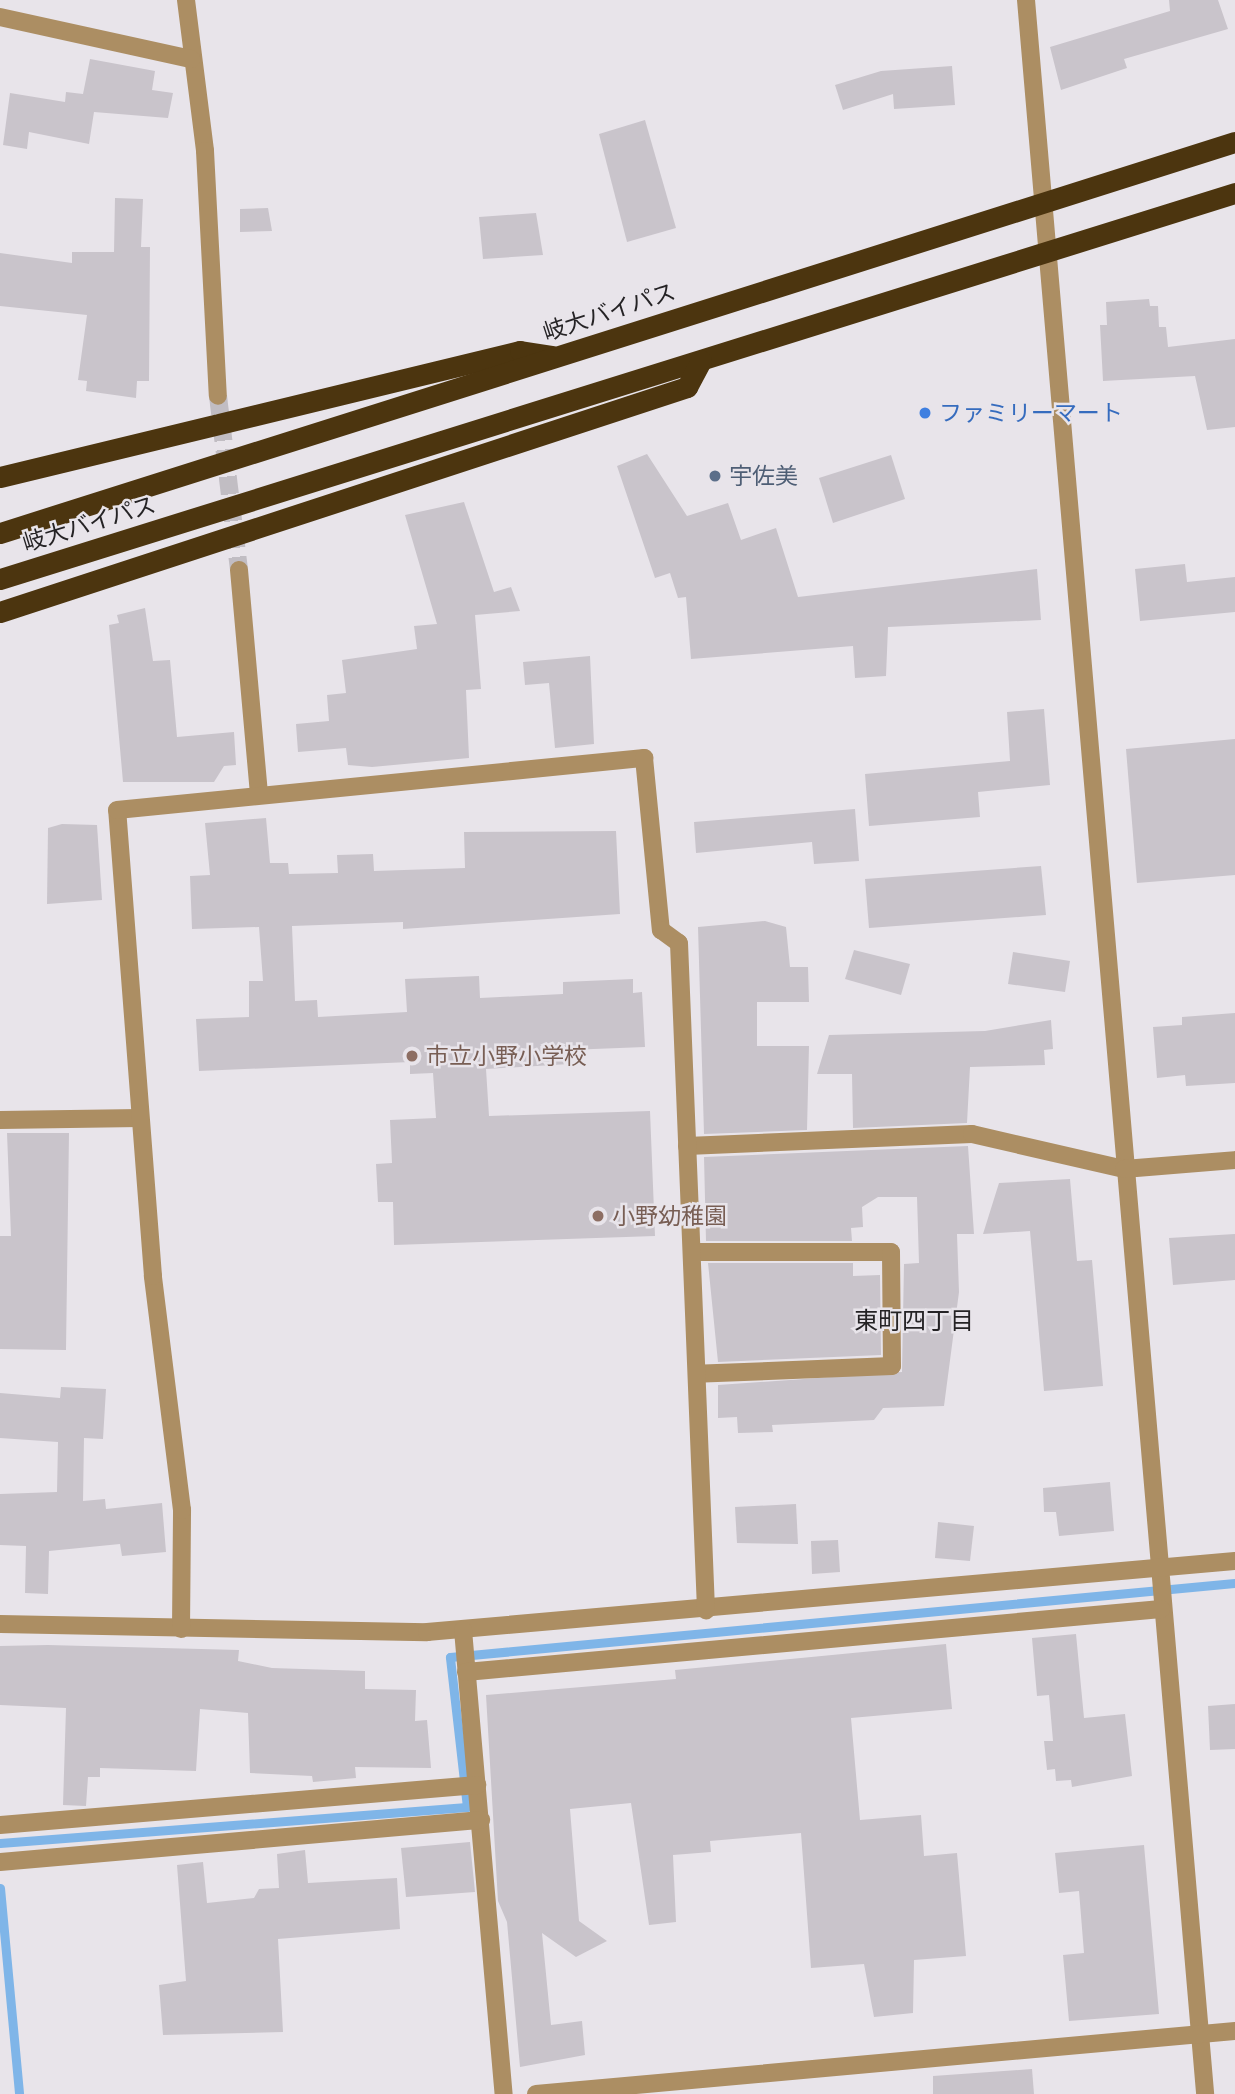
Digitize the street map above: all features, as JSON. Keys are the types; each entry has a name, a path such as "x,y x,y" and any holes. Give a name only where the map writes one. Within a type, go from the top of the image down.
{"highway":[{"name":"岐大バイパス","path":"0,533 557,357 1044,198 1235,142"},
{"name":"岐大バイパス","path":"0,579 1235,193"},
{"path":"0,477 520,351 557,357"},
{"path":"0,612 310,516 687,387 701,361"}],"street":[{"path":"186,0 191,59 205,151 218,396"},
{"path":"1026,0 1161,1609 1205,2094"},
{"path":"0,17 191,59"},
{"path":"239,570 259,794"},
{"path":"181,1629 182,1510 140,1118 117,810 644,758 660,930 679,943 706,1609"},
{"path":"0,1120 140,1118"},
{"path":"687,1146 972,1134 1124,1169 1235,1160"},
{"path":"692,1252 891,1252 892,1366 697,1374"},
{"path":"0,1624 181,1629 463,1630 1235,1560"},
{"path":"466,1672 1161,1609"},
{"path":"463,1630 504,2094"},
{"path":"0,1825 477,1785"},
{"path":"0,1862 481,1820"},
{"path":"536,2094 1235,2031"}],"building":[{"path":"1169,0 1218,0 1228,29 1124,59 1127,68 1061,90 1050,47 1170,11"},
{"path":"90,59 155,71 152,90 173,93 168,118 94,112 89,144 29,132 27,149 3,145 10,93 65,102 66,92 83,94"},
{"path":"952,66 955,105 894,109 893,94 843,110 835,85 881,71"},
{"path":"645,120 676,228 627,242 599,134"},
{"path":"115,198 143,199 141,247 150,247 149,381 137,381 136,398 86,391 87,381 78,380 87,315 0,306 0,253 72,263 72,252 114,252"},
{"path":"268,208 272,231 240,232 240,209"},
{"path":"536,213 543,255 483,259 479,217"},
{"path":"1149,299 1150,306 1158,306 1159,327 1166,327 1168,347 1235,339 1235,427 1207,430 1195,376 1103,381 1100,325 1107,325 1106,302"},
{"path":"647,454 687,516 728,503 741,540 776,528 798,597 1037,569 1041,620 888,627 886,676 855,678 853,646 691,659 686,597 678,598 670,573 655,578 617,466"},
{"path":"891,455 905,499 833,523 819,478"},
{"path":"464,502 494,592 511,587 520,611 475,615 481,689 466,690 469,758 372,767 348,765 346,748 298,752 296,724 329,721 327,695 346,693 342,660 417,649 414,626 437,624 405,515"},
{"path":"1185,564 1187,582 1235,577 1235,612 1140,621 1135,569"},
{"path":"145,608 153,661 170,660 177,737 234,732 236,765 224,766 214,782 123,782 109,625 119,623 117,615"},
{"path":"590,656 594,744 555,748 549,683 525,685 523,662"},
{"path":"1044,709 1050,785 978,792 980,817 869,826 865,774 1010,761 1007,712"},
{"path":"1235,739 1235,875 1137,883 1126,749"},
{"path":"855,809 859,861 814,864 812,842 696,853 694,822"},
{"path":"266,818 270,863 288,863 289,874 338,873 337,855 373,854 374,871 465,868 464,832 616,831 620,914 403,929 403,922 292,926 295,1001 317,1000 318,1017 407,1012 405,979 479,976 480,998 563,994 563,982 633,979 633,993 642,992 645,1047 568,1050 569,1064 486,1069 489,1116 650,1111 655,1236 394,1245 393,1202 378,1202 376,1164 392,1163 390,1120 436,1118 433,1073 410,1074 410,1062 199,1071 196,1019 249,1017 249,981 263,981 259,927 192,929 190,876 210,875 205,823"},
{"path":"62,824 97,825 102,900 47,904 48,828"},
{"path":"1041,866 1046,915 869,928 865,879"},
{"path":"765,921 786,927 790,967 808,967 809,1002 757,1002 757,1046 809,1046 807,1130 704,1134 698,927"},
{"path":"854,950 910,964 901,995 845,979"},
{"path":"1013,952 1070,961 1065,992 1008,984"},
{"path":"1235,1013 1235,1083 1186,1086 1185,1075 1157,1078 1153,1027 1182,1025 1182,1017"},
{"path":"1051,1020 1053,1049 1044,1050 1045,1065 970,1067 967,1123 853,1128 852,1074 817,1074 829,1035 985,1031"},
{"path":"7,1133 69,1133 66,1350 0,1349 0,1236 11,1236"},
{"path":"968,1146 974,1234 957,1234 959,1292 944,1406 883,1408 874,1420 772,1425 773,1432 738,1433 737,1417 718,1418 718,1385 902,1372 904,1264 919,1263 917,1197 878,1197 862,1207 863,1227 851,1228 852,1241 706,1241 704,1157"},
{"path":"1070,1179 1077,1261 1092,1260 1103,1386 1044,1391 1030,1231 983,1234 999,1183"},
{"path":"1235,1234 1235,1280 1173,1285 1169,1238"},
{"path":"708,1263 853,1263 853,1276 880,1275 881,1355 718,1362"},
{"path":"61,1387 106,1389 103,1439 84,1438 83,1501 105,1499 106,1509 162,1503 166,1552 122,1556 120,1544 49,1551 48,1594 25,1593 26,1546 0,1545 0,1494 57,1492 58,1442 0,1438 0,1393 60,1398"},
{"path":"1110,1482 1114,1531 1059,1536 1056,1512 1044,1512 1043,1488"},
{"path":"796,1504 798,1544 737,1543 735,1507"},
{"path":"938,1522 974,1526 970,1561 935,1558"},
{"path":"838,1540 840,1572 812,1574 811,1541"},
{"path":"1076,1634 1084,1718 1125,1714 1132,1776 1072,1787 1071,1780 1056,1781 1055,1769 1047,1770 1044,1741 1053,1741 1049,1695 1037,1696 1032,1638"},
{"path":"946,1644 952,1709 851,1718 860,1820 921,1815 924,1856 957,1853 966,1956 914,1960 913,2013 874,2017 864,1964 811,1968 801,1833 710,1841 711,1852 673,1855 676,1922 649,1925 631,1803 570,1809 579,1921 607,1941 576,1957 542,1933 551,2025 582,2021 585,2055 520,2067 507,1922 498,1901 486,1695 676,1679 675,1670"},
{"path":"0,1646 239,1650 238,1661 272,1668 365,1671 365,1689 416,1690 415,1721 427,1720 431,1768 355,1767 356,1778 313,1782 312,1776 250,1773 248,1713 200,1709 196,1771 100,1768 100,1777 88,1777 86,1806 63,1805 66,1708 0,1705"},
{"path":"1235,1704 1235,1749 1210,1750 1208,1706"},
{"path":"470,1842 475,1892 406,1897 401,1848"},
{"path":"1144,1845 1159,2014 1069,2021 1063,1955 1084,1953 1079,1891 1059,1893 1055,1853"},
{"path":"305,1850 308,1883 397,1878 400,1929 278,1939 283,2032 163,2035 159,1985 186,1981 177,1865 203,1862 207,1903 254,1898 259,1889 279,1888 277,1854"},
{"path":"1032,2069 1034,2094 933,2094 933,2076"}],"waterway":[{"path":"0,1843 467,1807 450,1657 1235,1583"},
{"path":"0,1888 19,2094"}],"tunnel":[{"path":"218,396 239,570"}],"place":[{"name":"ファミリーマート","path":"925,413"},
{"name":"宇佐美","path":"715,476"},
{"name":"市立小野小学校","path":"412,1056"},
{"name":"小野幼稚園","path":"598,1216"}],"district":[{"name":"東町四丁目","path":"914,1322"}]}
